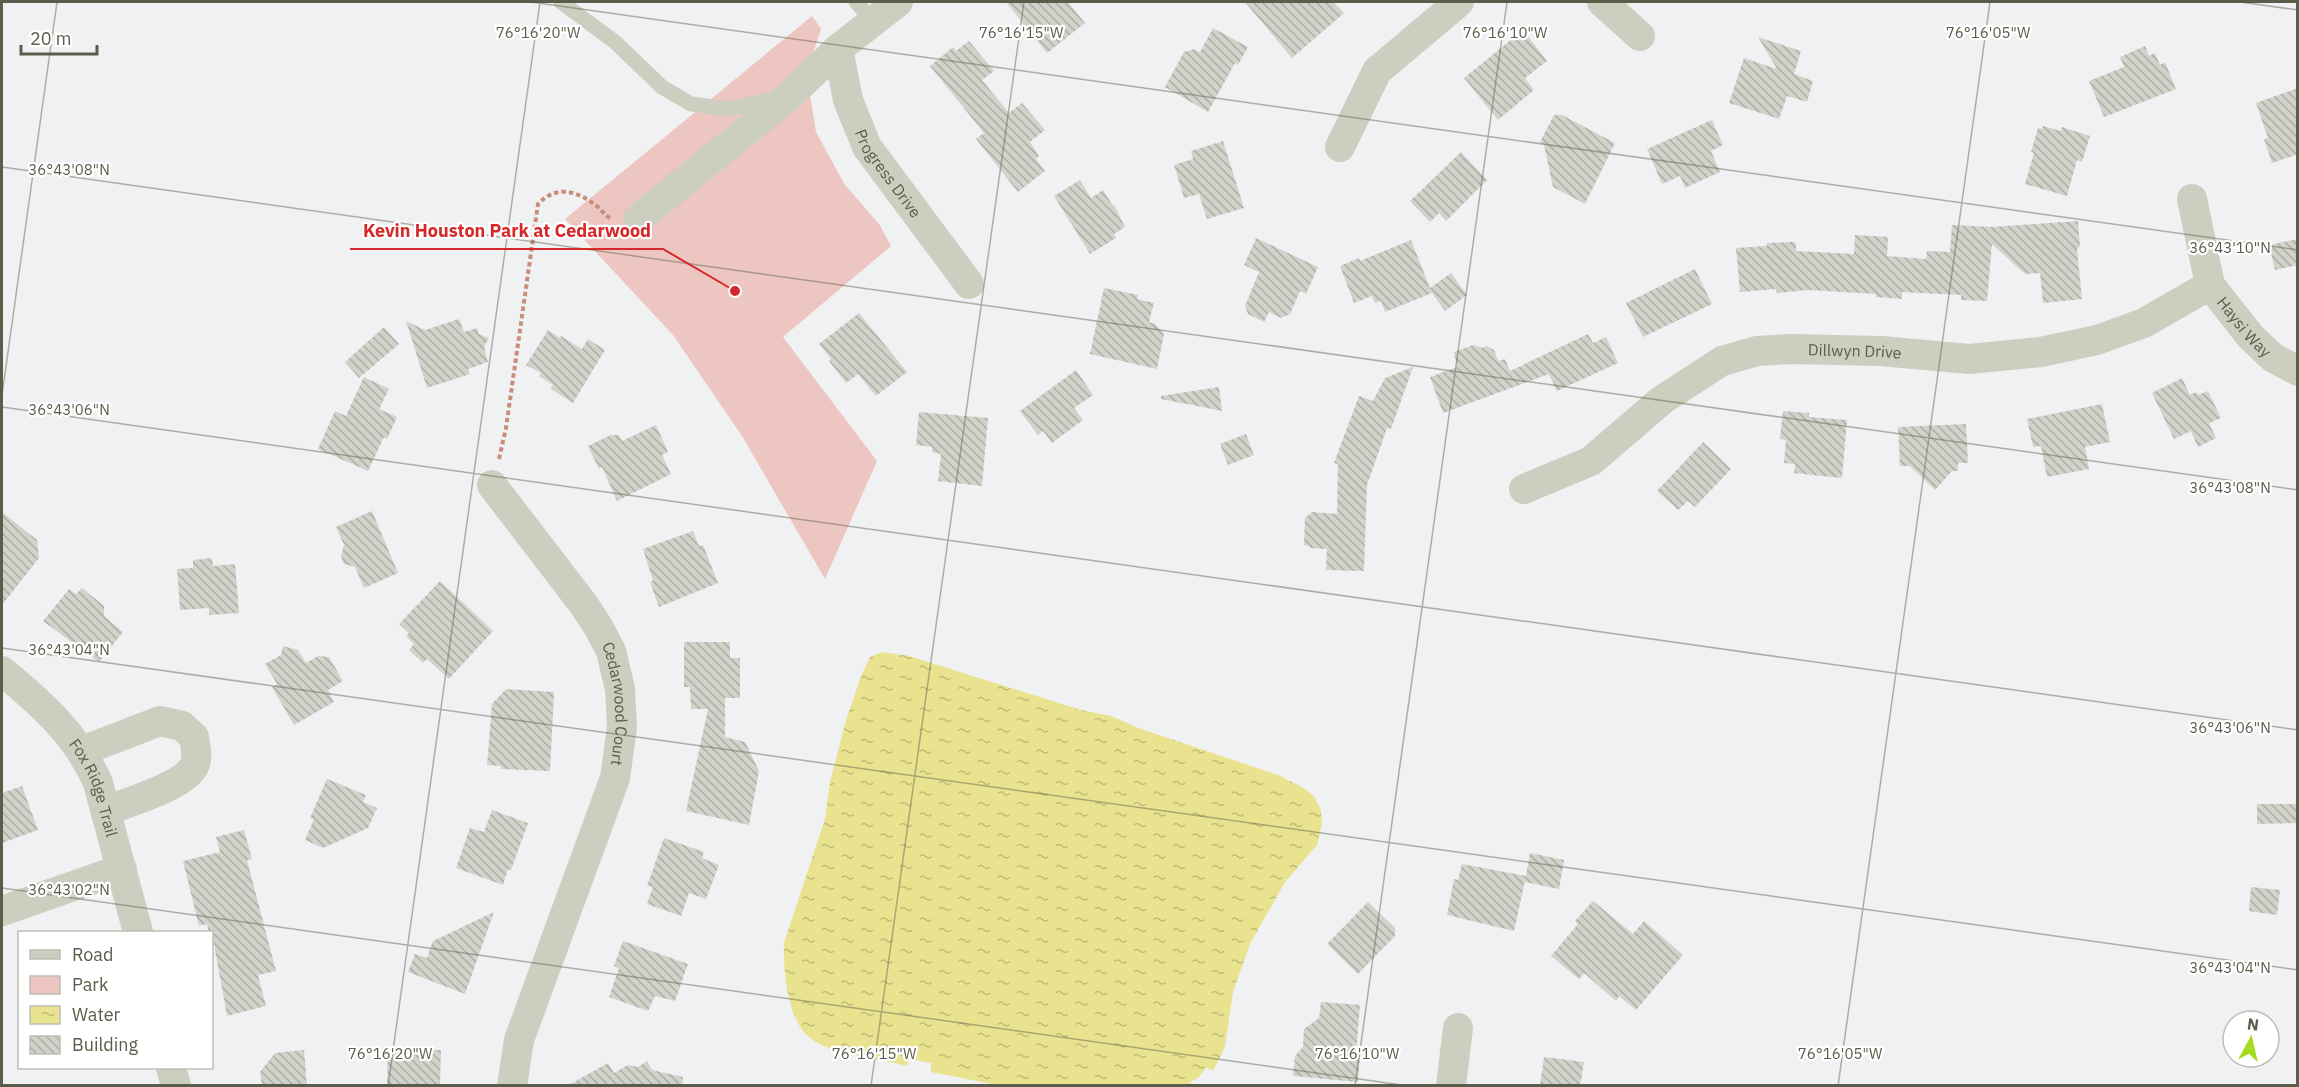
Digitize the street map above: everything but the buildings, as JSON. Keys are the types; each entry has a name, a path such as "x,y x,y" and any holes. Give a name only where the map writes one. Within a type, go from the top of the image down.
{"street":[{"path":"638,219 789,96 838,49 864,11 898,2"},
{"path":"1340,147 1377,71 1459,2"},
{"path":"1602,2 1640,36"},
{"name":"Progress Drive","path":"838,49 848,100 867,147 969,284"},
{"name":"Haysi Way","path":"2192,199 2210,285 2250,336 2272,357 2298,371"},
{"name":"Dillwyn Drive","path":"1524,489 1592,461 1662,400 1722,361 1757,351 1791,350 1881,351 1969,359 2041,352 2097,340 2144,323 2210,285"},
{"name":"Cedarwood Court","path":"492,486 584,605 599,628 611,651 620,689 622,726 615,778 519,1040 512,1086"},
{"name":"Fox Ridge Trail","path":"2,671 35,698 68,732 82,751 98,783 138,931"},
{"path":"82,751 160,721 182,726 194,737 195,765 182,781 106,811"},
{"path":"2,910 122,869"},
{"path":"1451,1086 1458,1028"},
{"path":"171,1069 176,1086"}],"lane":[{"path":"561,2 615,42 662,87 691,104 729,109 789,96"}],"path":[{"path":"492,486 506,428 538,204 545,196 560,190 579,196 596,206 608,217 623,222 638,219"}],"green space":[{"path":"812,16 821,29 810,63 809,88 816,132 845,185 879,224 891,246 783,337 877,461 825,579 742,436 673,335 565,219"}],"water":[{"path":"882,652 909,656 1081,710 1111,716 1141,729 1278,775 1314,796 1321,810 1322,824 1317,845 1285,882 1250,944 1233,992 1225,1047 1213,1071 1207,1067 1198,1078 1190,1082 1192,1085 1002,1086 931,1072 931,1063 909,1059 907,1066 842,1052 819,1044 802,1030 791,1007 788,994 784,967 784,943 825,819 830,782 846,720 870,657"}],"place":[{"name":"Kevin Houston Park at Cedarwood","path":"735,291"}]}
